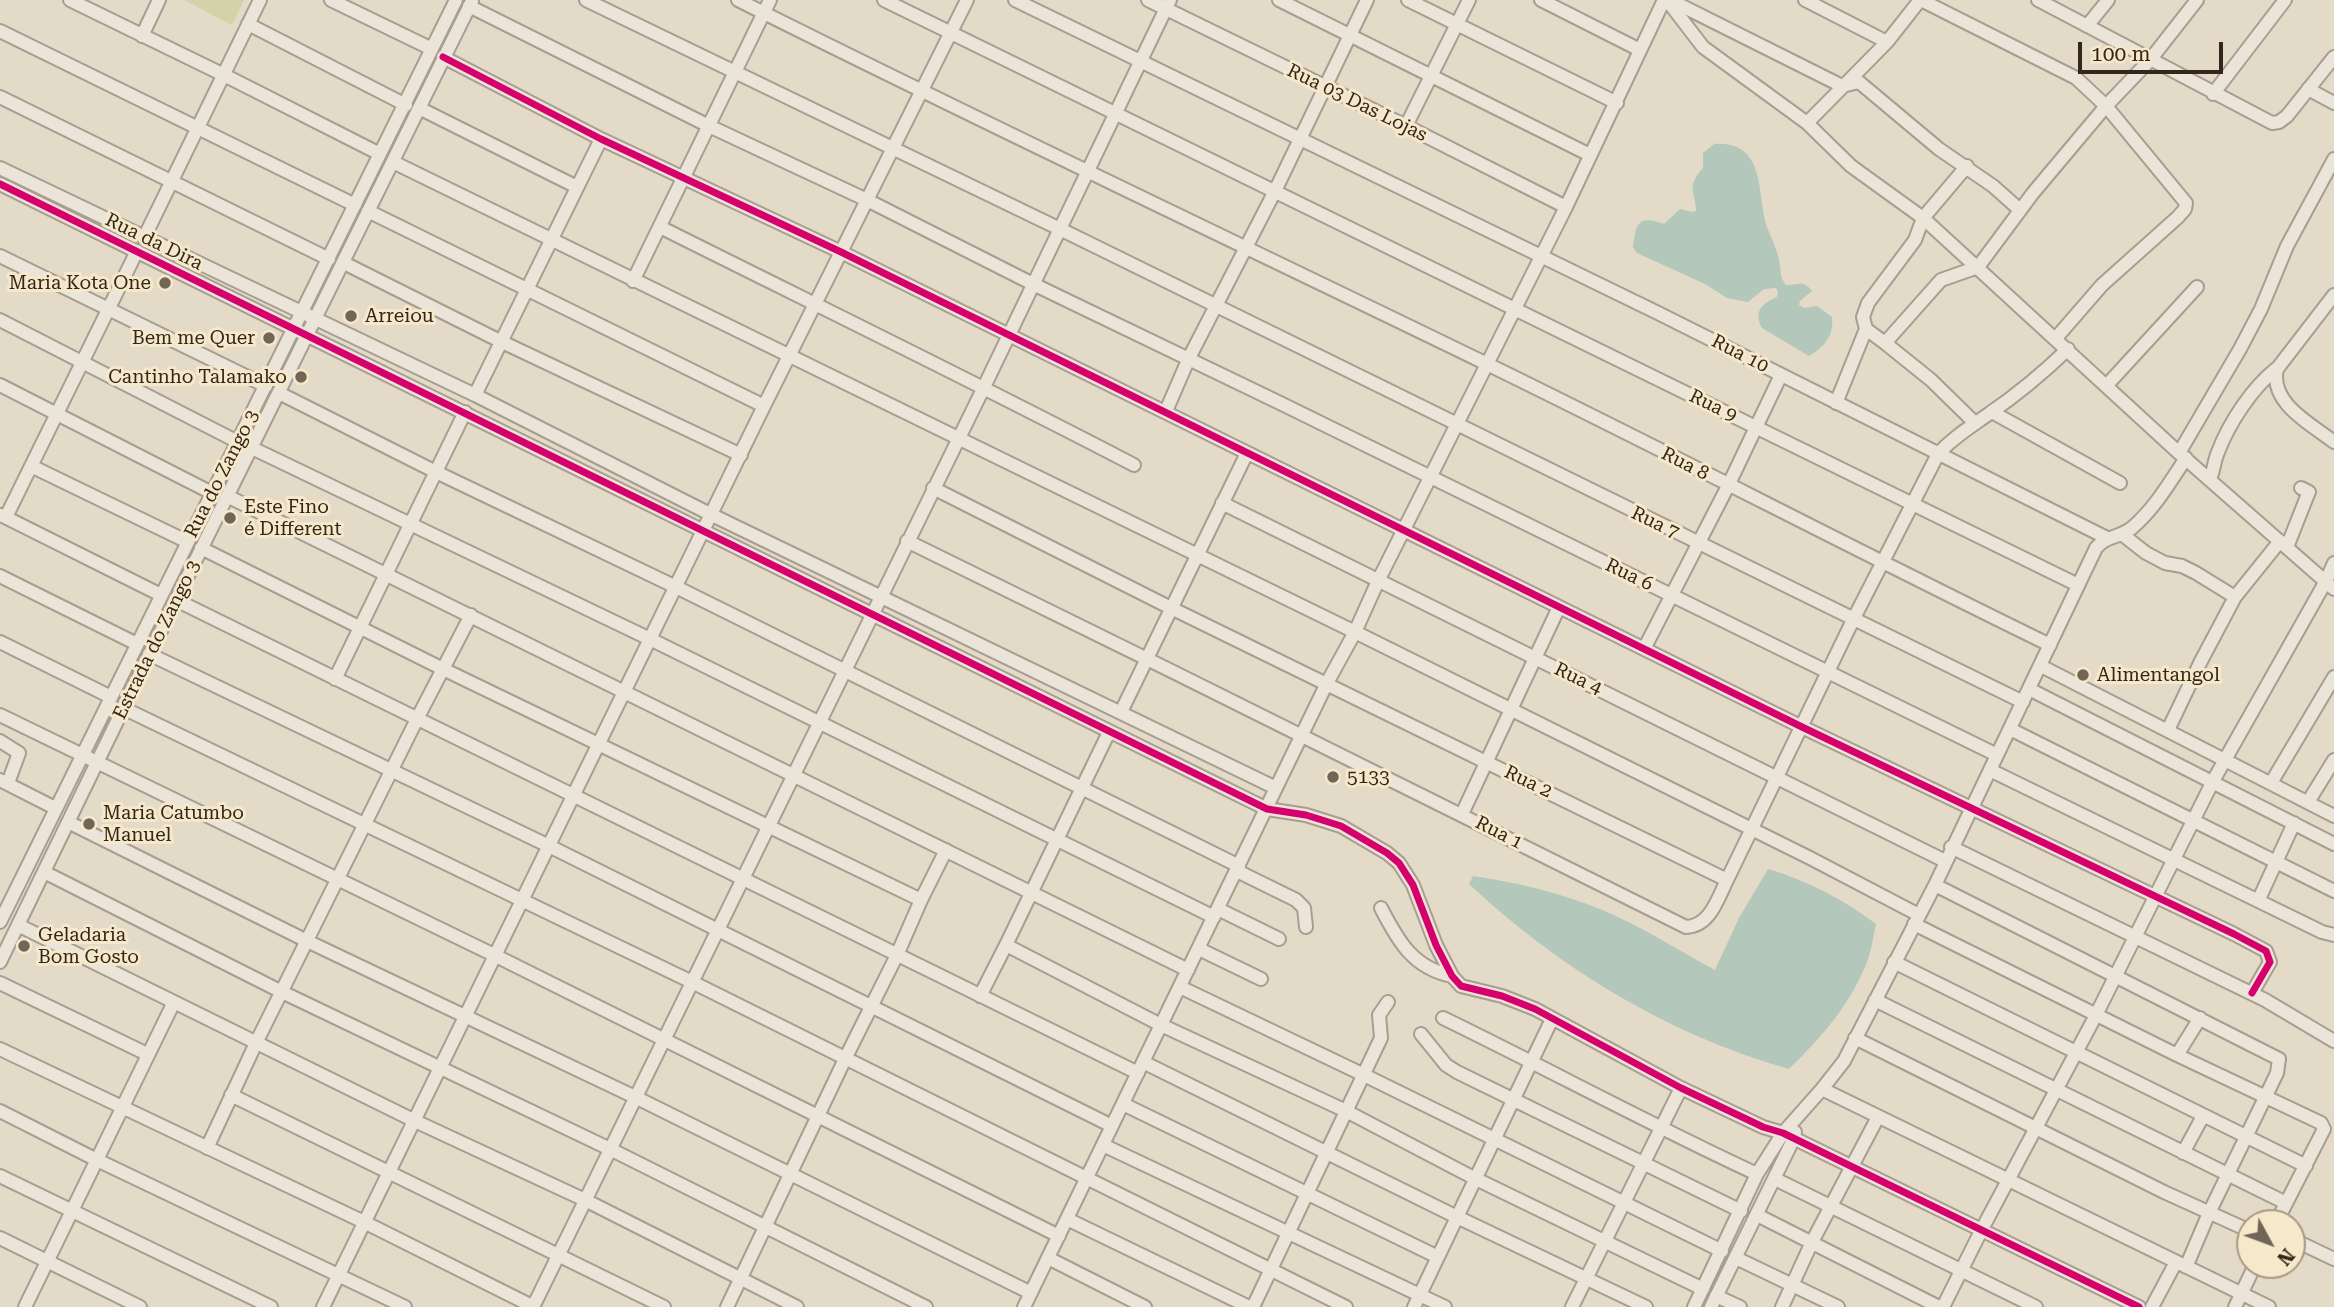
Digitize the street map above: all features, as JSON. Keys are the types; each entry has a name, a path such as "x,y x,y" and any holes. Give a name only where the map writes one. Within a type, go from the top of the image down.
{"street":[{"path":"70,0 380,154"},
{"path":"142,36 159,0"},
{"path":"144,238 260,0"},
{"path":"331,0 601,139 841,252 1802,727 2157,896 2266,951 2270,962 2252,993"},
{"path":"438,53 456,0"},
{"name":"Rua 7","path":"586,0 1060,229 2023,702"},
{"name":"Rua 8","path":"738,0 921,92 1487,364 1882,564 2050,645"},
{"path":"634,281 770,0"},
{"name":"Rua 9","path":"884,0 2078,585"},
{"path":"323,1307 764,406 967,0"},
{"name":"Rua 10","path":"1015,0 1541,256 2107,538"},
{"name":"Rua 03 Das Lojas","path":"1148,0 1168,4 1325,87 1566,207"},
{"path":"1279,0 1590,156"},
{"path":"1166,411 1189,358 1275,191 1367,0"},
{"path":"1408,0 1617,103"},
{"path":"1406,126 1469,0"},
{"path":"1541,0 1640,50"},
{"path":"68,822 307,941 635,1097 790,1175 1028,1303 1327,683 1355,632 1667,0"},
{"path":"1667,0 1842,86 1858,82 1939,149 1967,166 2020,211"},
{"path":"1667,0 1703,47 1807,123 1851,166 1923,218 2330,585"},
{"path":"1805,0 1887,42"},
{"path":"1807,123 1887,42 1920,0 2077,78 2106,106 2186,203 2185,209 2102,285 2056,338"},
{"path":"2038,0 2213,94 2272,122 2279,122 2287,116 2334,57"},
{"path":"2087,26 2108,0"},
{"path":"1885,343 1941,280 1978,267 2106,106 2150,60 2197,0"},
{"path":"2213,94 2285,0"},
{"path":"438,53 471,3"},
{"name":"Rua 6","path":"471,3 709,126 867,200 1033,284 1997,755"},
{"path":"0,1049 365,1222 533,1307 984,387 1168,4"},
{"path":"248,24 406,104"},
{"path":"0,31 355,205"},
{"name":"Rua do Zango 3","path":"0,922 380,154 406,104 438,53"},
{"name":"Estrada do Zango 3","path":"0,962 201,548 393,163 419,108 438,53"},
{"path":"2308,89 2334,103"},
{"path":"0,97 329,259"},
{"path":"419,108 577,187"},
{"path":"475,395 601,139"},
{"path":"1740,1307 1714,1301 1775,1179 1788,1135 1798,1114 1844,1061 1935,885 2096,548 2107,538 2123,535 2150,510 2183,455 2261,309 2287,246 2334,159"},
{"path":"393,163 959,437 1752,829 2096,1015 2323,1126 2324,1129 2283,1209"},
{"path":"1836,403 1866,329 1863,317 1868,303 1915,240 1923,218 1967,166"},
{"name":"Rua da Dira","path":"0,167 475,395 712,515 1276,788"},
{"name":"Rua da Dira","path":"0,184 1267,809 1306,815 1341,826 1399,863 1413,885 1436,944 1452,976"},
{"path":"368,211 764,406"},
{"path":"660,227 984,387 1134,465"},
{"path":"137,251 57,415 3,516 161,595"},
{"path":"0,256 266,386"},
{"path":"344,263 500,341 741,455"},
{"path":"2107,385 2197,287"},
{"path":"2210,479 2217,454 2235,419 2334,295"},
{"path":"0,320 238,442"},
{"path":"1866,329 1931,380 1975,423"},
{"path":"1727,880 1853,620 1938,454 1948,442 1992,412 2068,349"},
{"path":"2277,369 2274,379 2278,392 2292,410 2334,442"},
{"path":"1644,649 1728,486 1781,375"},
{"path":"0,385 212,494"},
{"path":"279,393 676,587 1238,868 1296,900 1304,908 1306,927"},
{"path":"335,678 465,412"},
{"path":"1992,412 2120,483"},
{"path":"252,448 819,721 1057,839 1216,913 1279,939"},
{"path":"1121,712 1247,453"},
{"path":"31,466 188,542"},
{"name":"Rua 2","path":"933,488 1171,608 1727,880"},
{"path":"2168,730 2235,597 2284,544 2308,494 2301,488"},
{"path":"227,496 1188,970"},
{"name":"Rua 4","path":"1222,503 1945,861"},
{"path":"2123,535 2146,553 2165,563 2182,566 2235,597"},
{"name":"Rua 1","path":"907,541 1686,927 1705,921 1727,880"},
{"path":"201,548 443,669 921,900"},
{"path":"1758,1215 1941,1307 2096,1015 2213,781 2330,585 2334,563"},
{"path":"0,576 137,643"},
{"path":"176,600 980,996 1326,1152 1646,1307"},
{"path":"1462,814 1559,607"},
{"path":"207,1148 416,719 471,615"},
{"path":"0,642 111,697"},
{"path":"149,654 549,846 1112,1126"},
{"path":"2040,666 2334,816"},
{"path":"2271,783 2334,677"},
{"path":"2029,689 2334,844"},
{"path":"123,708 692,982 1346,1307"},
{"path":"0,715 494,955 1059,1236"},
{"path":"2010,729 2334,891"},
{"path":"980,996 1109,732"},
{"path":"0,741 19,753 4,782 55,808"},
{"path":"2308,802 2334,760"},
{"path":"1990,769 2322,932 2334,935"},
{"path":"2259,899 2294,823"},
{"path":"1951,847 2252,993 2334,1041"},
{"path":"727,1307 946,850"},
{"path":"44,872 282,992 610,1149 926,1307"},
{"path":"1935,885 2279,1059 2277,1073 2266,1097 2208,1213 2181,1265 2152,1307"},
{"path":"1381,908 1395,936 1413,958 1435,973 1452,976 1461,986 1503,996 1535,1009 1681,1088 1763,1128 1788,1135 2139,1307"},
{"path":"18,925 415,1121 585,1200 797,1307"},
{"path":"1006,944 1161,1025 1346,1111 1474,1178 1703,1289"},
{"path":"1199,949 1261,979"},
{"path":"1894,962 2306,1166"},
{"path":"0,983 147,1054"},
{"path":"1180,987 1364,1074 1722,1251"},
{"path":"1875,1000 2286,1203"},
{"path":"25,1307 174,1002"},
{"path":"1067,1219 1251,1307 1381,1038 1379,1015 1388,1002"},
{"path":"1443,1018 1661,1129 1757,1174"},
{"path":"2177,1055 2200,1018"},
{"path":"1413,1307 1552,1019"},
{"path":"1421,1034 1447,1065 1457,1072 1741,1211"},
{"path":"1855,1038 2236,1225"},
{"path":"1573,1307 1681,1088"},
{"path":"1822,1089 2269,1307"},
{"path":"231,1095 664,1307"},
{"path":"1123,1104 1438,1257"},
{"path":"0,1111 405,1307"},
{"path":"2183,1153 2203,1116"},
{"path":"1782,1307 1812,1241 1878,1117"},
{"path":"1694,1307 1757,1174 1788,1135"},
{"path":"1103,1144 1445,1307"},
{"path":"0,1176 271,1307"},
{"path":"1775,1179 2036,1307"},
{"path":"0,1238 140,1307"},
{"path":"2306,1245 2333,1256"},
{"path":"1048,1258 1145,1307"},
{"path":"1736,1258 1838,1307"},
{"path":"2235,1307 2248,1279"}],"shaded area":[{"path":"184,0 244,0 232,25"},
{"path":"1714,144 1731,145 1742,150 1750,159 1756,170 1766,224 1778,255 1783,280 1786,285 1803,284 1812,291 1799,305 1804,308 1817,306 1832,317 1832,329 1827,340 1809,356 1762,328 1759,322 1760,309 1777,297 1776,288 1764,289 1748,302 1727,298 1705,284 1637,253 1633,247 1640,223 1649,220 1664,224 1680,209 1696,211 1694,180 1703,168 1703,153"},
{"path":"1768,869 1825,892 1876,924 1867,962 1850,996 1812,1046 1789,1069 1701,1038 1618,996 1541,944 1469,884 1473,876 1489,878 1585,903 1630,922 1715,970 1739,918"}],"cycle path":[{"path":"443,57 601,139 841,252 1802,727 2234,934 2266,951 2270,962 2252,993"},
{"path":"0,184 1267,809 1306,815 1341,826 1399,863 1413,885 1436,945 1452,976 1461,986 1502,996 1535,1009 1681,1088 1763,1127 1783,1133 2139,1307"}],"place":[{"name":"Maria Kota One","path":"165,283"},
{"name":"Arreiou","path":"351,316"},
{"name":"Bem me Quer","path":"269,338"},
{"name":"Cantinho Talamako","path":"301,377"},
{"name":"Este Fino é Different","path":"230,518"},
{"name":"Alimentangol","path":"2083,675"},
{"name":"5133","path":"1333,777"},
{"name":"Maria Catumbo Manuel","path":"89,824"},
{"name":"Geladaria Bom Gosto","path":"24,946"}]}
